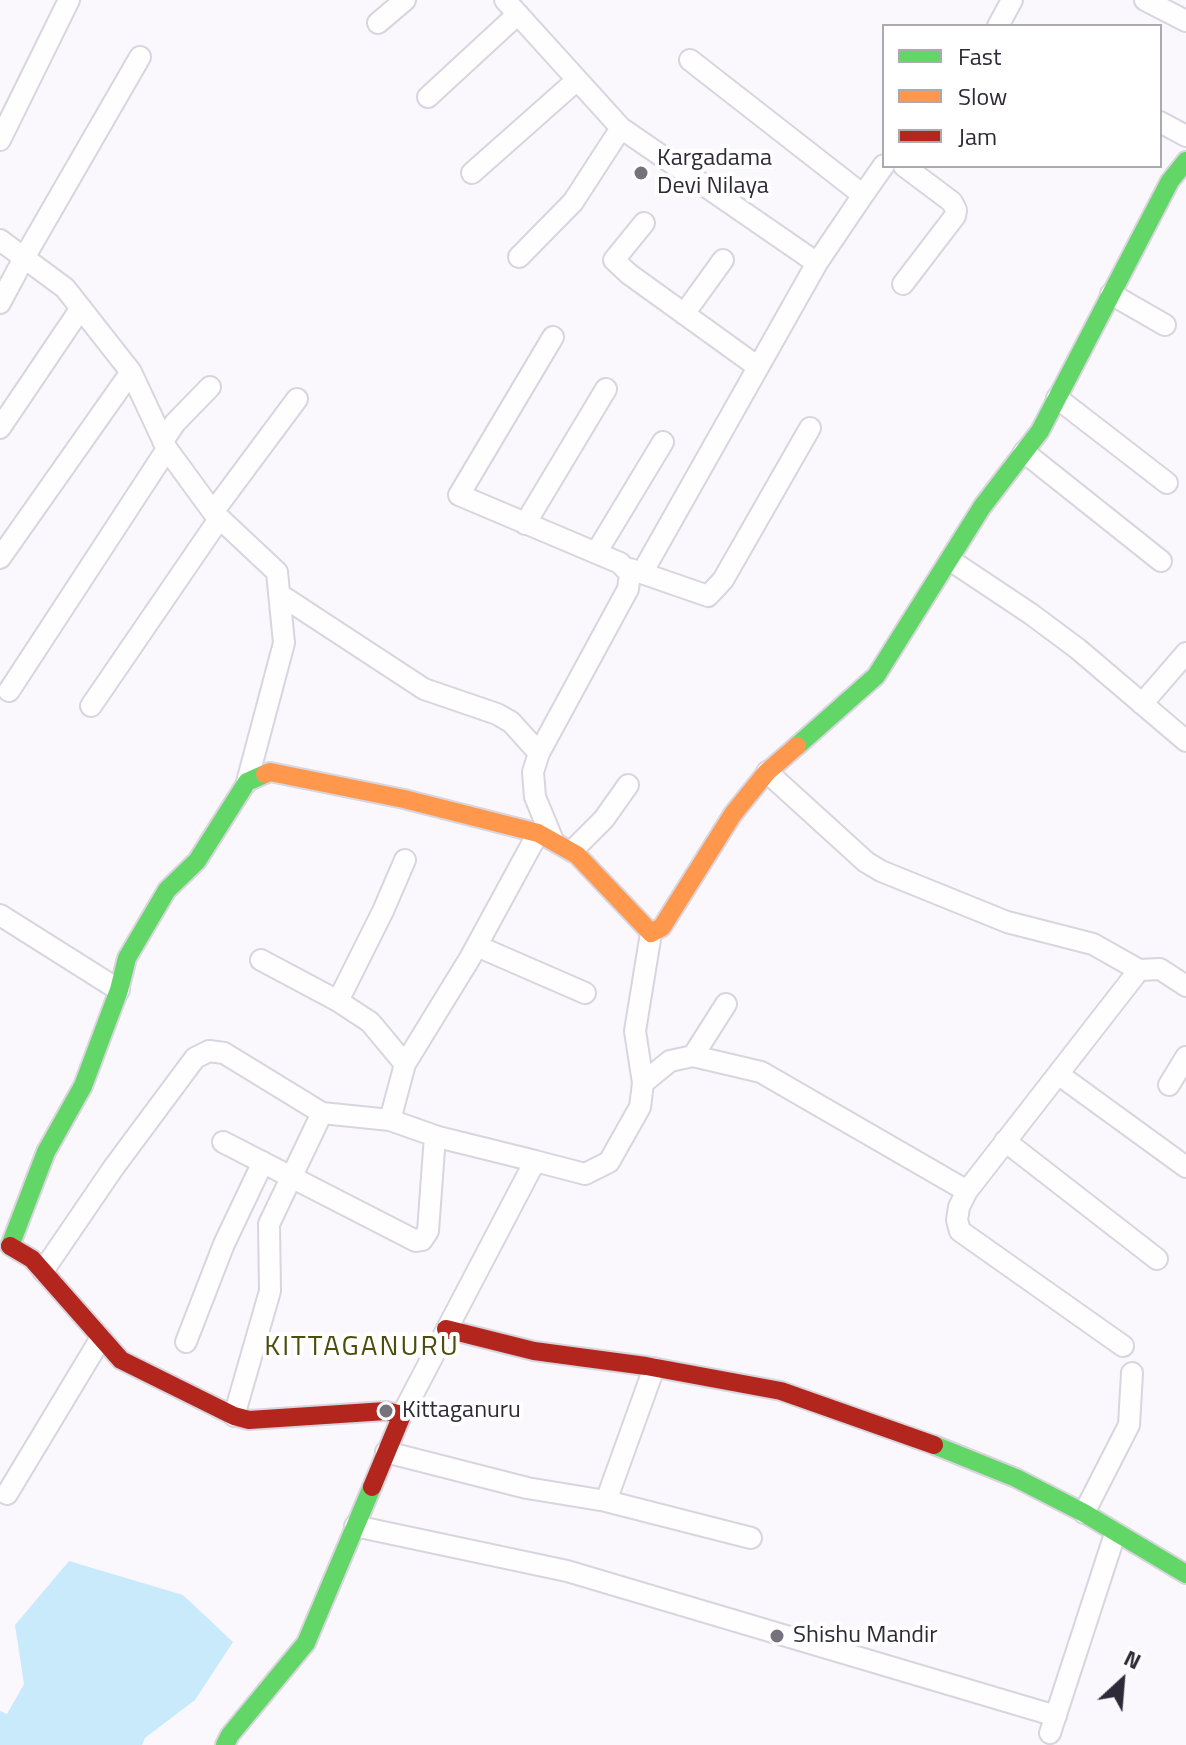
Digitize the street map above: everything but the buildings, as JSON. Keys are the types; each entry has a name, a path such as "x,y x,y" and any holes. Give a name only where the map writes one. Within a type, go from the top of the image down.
{"street":[{"path":"0,140 69,0"},
{"path":"378,23 405,0"},
{"path":"999,24 1012,0"},
{"path":"1145,0 1186,21"},
{"path":"428,97 512,7 621,128 817,263"},
{"path":"0,303 140,57"},
{"path":"690,60 863,195"},
{"path":"472,173 577,80"},
{"path":"1162,123 1186,136"},
{"path":"519,257 573,202 621,128"},
{"path":"651,933 662,927 733,814 767,772 876,676 982,507 1040,431 1170,181 1186,161"},
{"path":"390,1120 405,1064 545,836 535,797 533,772 539,753 628,589 634,570 758,367 817,263 882,168"},
{"path":"903,284 955,216 956,210 952,202 907,168"},
{"path":"644,223 614,260 758,367"},
{"path":"0,240 65,288 131,372 165,445 216,516 277,572 284,643 247,782 197,861 167,890 143,927 127,958 119,990 83,1086 9,1220 5,1250 32,1259 121,1360 234,1416 249,1420 386,1411 402,1415"},
{"path":"684,314 723,260"},
{"path":"1111,294 1165,325"},
{"path":"0,428 81,308"},
{"path":"553,337 459,495 634,570 708,596 723,580 810,428"},
{"path":"0,558 131,372"},
{"path":"9,691 165,445 175,423 210,387"},
{"path":"525,524 606,389"},
{"path":"1057,398 1167,483"},
{"path":"91,706 297,399"},
{"path":"596,553 663,442"},
{"path":"1024,452 1161,561"},
{"path":"950,560 1078,649 1186,741"},
{"path":"279,594 424,689 497,714 511,722 539,753"},
{"path":"1142,704 1186,653"},
{"path":"247,782 270,772 404,799 545,836 572,851 651,933"},
{"path":"767,772 866,862 881,871 1007,922 1093,944 1139,970 1160,969 1186,986"},
{"path":"572,851 604,819 628,785"},
{"path":"338,1001 405,860"},
{"path":"0,915 119,990"},
{"path":"43,1271 114,1167 195,1058 209,1051 224,1053 322,1113 390,1120 435,1136 585,1174 609,1162 640,1107 643,1083 635,1031 651,933"},
{"path":"477,946 585,993"},
{"path":"261,960 338,1001 370,1022 405,1064"},
{"path":"1123,1346 960,1231 957,1220 967,1191 1139,970"},
{"path":"693,1056 726,1004"},
{"path":"643,1083 670,1061 693,1056 761,1072 967,1191"},
{"path":"1169,1085 1186,1057"},
{"path":"1058,1074 1186,1167"},
{"path":"234,1416 270,1291 269,1224 322,1113"},
{"path":"223,1142 411,1239 422,1240 428,1231 435,1136"},
{"path":"1005,1141 1157,1259"},
{"path":"225,1745 306,1643 402,1415 535,1161"},
{"path":"186,1342 224,1244 263,1162"},
{"path":"446,1329 534,1351 654,1368 795,1396 914,1437 1016,1478 1084,1513 1186,1574"},
{"path":"7,1494 101,1338"},
{"path":"606,1501 654,1368"},
{"path":"1084,1513 1129,1425 1132,1373"},
{"path":"386,1452 527,1488 606,1501 751,1538"},
{"path":"355,1526 567,1571 1053,1725 1115,1534"}],"water":[{"path":"69,1561 183,1595 233,1642 195,1700 145,1738 142,1745 0,1745 0,1711 7,1714 24,1684 15,1625"}],"traffic: fast":[{"path":"797,746 876,676 982,507 1040,431 1170,181 1186,161"},
{"path":"10,1246 46,1152 83,1086 119,990 127,958 167,890 197,861 247,782 265,774"},
{"path":"934,1445 1016,1478 1084,1513 1186,1574"},
{"path":"225,1745 306,1643 372,1487"}],"traffic: slow":[{"path":"265,774 270,772 404,799 538,833 577,855 651,933 662,927 733,814 767,772 797,746"}],"traffic: jam":[{"path":"10,1246 32,1259 121,1360 234,1416 249,1420 386,1411 402,1415 372,1487"},
{"path":"446,1329 534,1351 646,1366 781,1391 934,1445"}],"place":[{"name":"Kargadama Devi Nilaya","path":"641,173"},
{"name":"Kittaganuru","path":"386,1411"},
{"name":"Shishu Mandir","path":"777,1636"}],"district":[{"name":"KITTAGANURU","path":"362,1348"}]}
